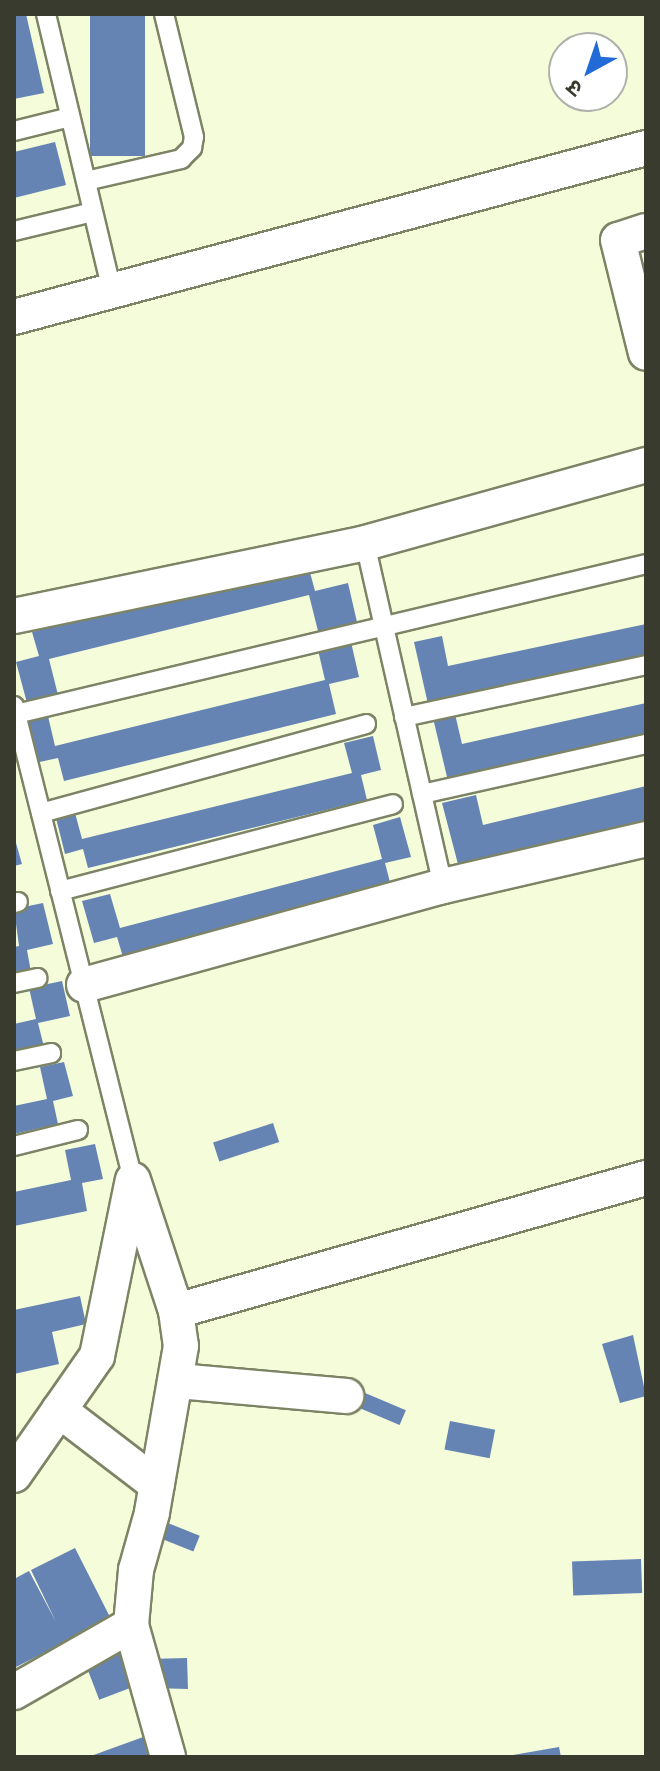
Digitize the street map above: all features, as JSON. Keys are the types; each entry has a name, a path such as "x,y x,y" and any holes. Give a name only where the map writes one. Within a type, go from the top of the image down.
{"street":[{"path":"14,317 646,148"},
{"path":"646,231 618,240 646,353"},
{"path":"14,616 365,543 646,465"},
{"path":"84,985 443,886 646,839"},
{"path":"176,1311 646,1178"},
{"path":"133,1180 176,1311 178,1381 136,1570 131,1625 168,1757"},
{"path":"14,1475 97,1356 133,1180"},
{"path":"178,1381 346,1396"},
{"path":"59,1410 157,1485"},
{"path":"14,1692 131,1625"}],"lane":[{"path":"46,14 112,291"},
{"path":"86,181 181,159 192,148 194,137 164,14"},
{"path":"14,131 70,117"},
{"path":"14,231 93,212"},
{"path":"365,543 443,886"},
{"path":"133,1180 16,718 646,564"},
{"path":"404,717 646,665"},
{"path":"41,813 366,724"},
{"path":"422,794 646,744"},
{"path":"60,891 393,804"},
{"path":"14,983 37,978"},
{"path":"14,1061 51,1053"},
{"path":"14,1146 78,1130"}],"building":[{"path":"14,14 26,14 44,93 14,99"},
{"path":"90,14 145,14 145,156 90,156"},
{"path":"55,142 66,185 14,198 14,152"},
{"path":"308,565 315,591 348,583 357,622 318,631 309,595 49,659 58,695 27,703 16,662 39,656 32,632"},
{"path":"646,624 646,658 428,704 414,642 442,636 448,666"},
{"path":"351,642 359,677 329,684 336,714 64,781 58,758 35,763 25,722 48,716 55,746 325,680 318,650"},
{"path":"646,703 646,737 448,781 433,718 455,714 462,744"},
{"path":"373,736 381,770 361,775 367,800 88,868 83,849 65,854 55,814 74,809 82,839 352,773 344,743"},
{"path":"646,786 646,824 459,868 442,803 476,795 483,825"},
{"path":"400,817 411,857 385,863 391,886 123,957 117,937 94,943 82,901 110,894 120,928 382,859 373,825"},
{"path":"14,836 22,864 14,866"},
{"path":"43,903 53,944 27,950 31,972 14,976 14,947 19,946 14,909"},
{"path":"62,981 70,1016 38,1023 44,1047 14,1053 14,1024 36,1019 29,988"},
{"path":"64,1062 73,1096 53,1101 58,1124 14,1134 14,1106 47,1099 40,1067"},
{"path":"273,1123 279,1142 219,1161 213,1142"},
{"path":"95,1144 103,1179 82,1183 87,1211 14,1226 14,1192 71,1180 65,1150"},
{"path":"80,1296 86,1324 52,1332 59,1364 14,1374 14,1310"},
{"path":"633,1335 646,1396 620,1403 602,1344"},
{"path":"358,1390 406,1410 400,1425 352,1405"},
{"path":"450,1421 495,1430 490,1458 444,1449"},
{"path":"158,1519 200,1536 193,1552 152,1535"},
{"path":"75,1548 111,1619 14,1668 14,1579 29,1571 56,1622 31,1570"},
{"path":"641,1559 642,1593 573,1595 572,1561"},
{"path":"127,1641 143,1683 99,1700 83,1658"},
{"path":"187,1658 188,1689 152,1688 148,1659"},
{"path":"146,1736 153,1757 88,1757"},
{"path":"559,1747 561,1757 513,1757 513,1755"}]}
